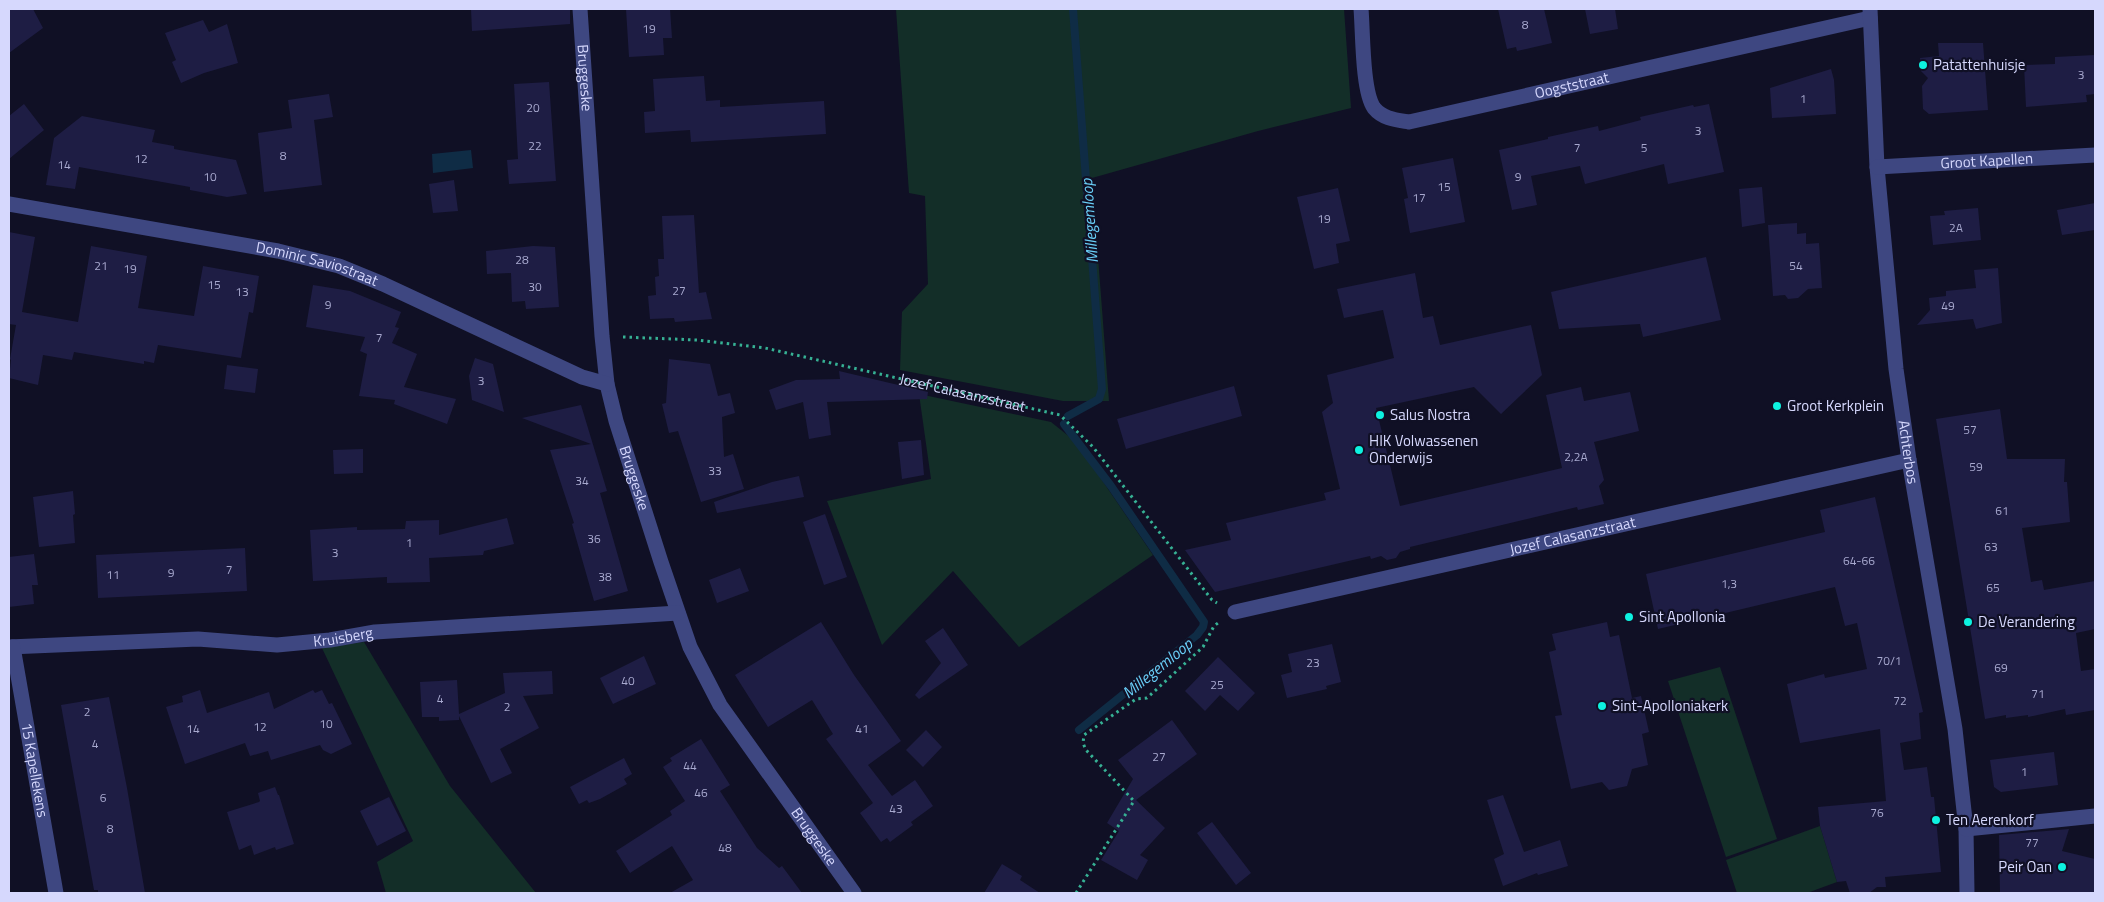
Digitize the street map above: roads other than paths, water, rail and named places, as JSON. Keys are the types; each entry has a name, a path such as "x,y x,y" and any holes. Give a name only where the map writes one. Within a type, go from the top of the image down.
{"street":[{"name":"Bruggeske","path":"580,9 606,384 622,440 690,647 720,705 854,893"},
{"name":"Oogststraat","path":"1361,9 1368,91 1374,108 1390,119 1409,122 1870,14"},
{"name":"Achterbos","path":"1870,14 1877,167 1896,369 1909,460 1954,730 1966,829 1967,893"},
{"name":"Groot Kapellen","path":"1877,167 2095,155"},
{"name":"Dominic Saviostraat","path":"9,204 278,251 339,266 383,284 582,377 606,384"},
{"name":"Jozef Calasanzstraat","path":"1236,612 1909,460"},
{"name":"Kruisberg","path":"11,647 198,639 277,645 330,640 375,632 678,612"},
{"name":"15 Kapellekens","path":"11,647 56,893"},
{"path":"1966,829 2095,816"}],"water":[{"path":"471,150 473,168 433,173 432,154"}],"waterway":[{"name":"Millegemloop","path":"1068,416 1099,399 1102,389 1073,9"},
{"name":"Millegemloop","path":"1064,424 1111,486 1204,622 1197,635 1079,730"}],"place":[{"name":"Patattenhuisje","path":"1923,65"},
{"name":"Groot Kerkplein","path":"1777,406"},
{"name":"Salus Nostra","path":"1380,415"},
{"name":"HIK Volwassenen Onderwijs","path":"1359,450"},
{"name":"Sint Apollonia","path":"1629,617"},
{"name":"De Verandering","path":"1968,622"},
{"name":"Sint-Apolloniakerk","path":"1602,706"},
{"name":"Ten Aerenkorf","path":"1936,820"},
{"name":"Peir Oan","path":"2062,867"}]}
